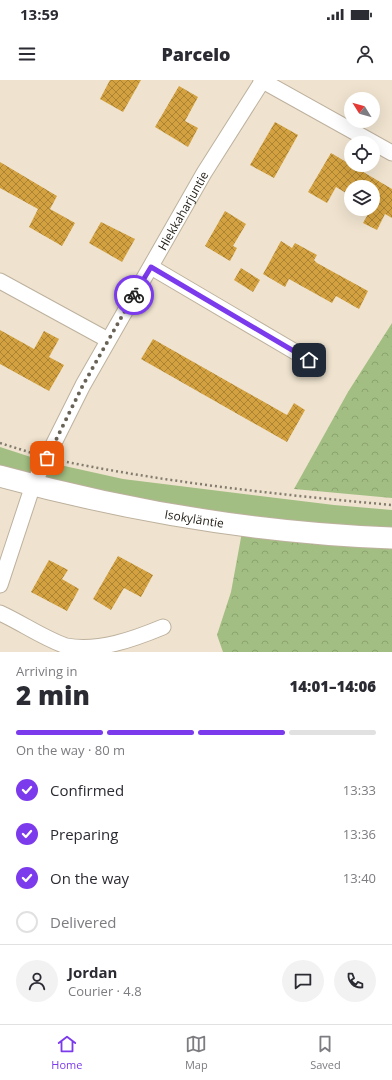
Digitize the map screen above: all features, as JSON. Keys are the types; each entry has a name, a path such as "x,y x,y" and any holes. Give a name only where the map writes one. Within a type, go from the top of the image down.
{"street":[{"path":"262,80 392,153"},
{"name":"Hiekkaharjuntie","path":"0,585 34,485 83,385 204,173 262,80"},
{"path":"151,267 309,360"},
{"path":"0,281 108,340"},
{"name":"Isokyläntie","path":"0,476 123,505 203,519 299,532 392,538"},
{"path":"0,613 67,647 83,650 109,647 164,627"}],"path":[{"path":"0,442 47,458 124,473 334,500 392,505"}],"green space":[{"path":"392,323 392,498 294,489 348,392"},
{"path":"0,447 40,460 31,477 0,469"},
{"path":"51,463 123,479 334,505 392,510 392,532 205,512 43,481"},
{"path":"242,532 392,549 392,652 223,652 217,635 231,592"}],"building":[{"path":"110,80 141,80 123,112 100,99"},
{"path":"179,86 198,97 185,121 198,128 188,147 155,127"},
{"path":"275,122 298,135 274,178 250,165"},
{"path":"331,153 344,161 344,172 363,172 377,180 344,180 344,192 336,187 327,203 308,192"},
{"path":"0,162 57,196 50,209 75,223 62,246 29,227 38,209 0,188"},
{"path":"380,182 392,189 392,218 385,214 377,230 363,223 367,216 380,216"},
{"path":"225,211 246,224 233,246 237,248 230,261 205,246"},
{"path":"101,222 135,239 122,262 89,243"},
{"path":"281,241 292,248 295,243 317,255 314,260 317,263 368,291 359,309 336,296 332,303 289,279 285,287 263,274"},
{"path":"241,268 260,280 253,292 234,280"},
{"path":"0,330 34,349 44,331 59,339 49,357 64,365 49,391 0,364"},
{"path":"153,339 287,415 294,403 305,410 287,442 141,359"},
{"path":"118,556 153,575 141,597 124,588 111,610 93,599"},
{"path":"49,560 68,570 62,579 79,589 67,611 31,592"}],"way so far":[{"path":"47,458 83,385 134,295"}],"route":[{"path":"134,295 151,267 309,360"}]}
